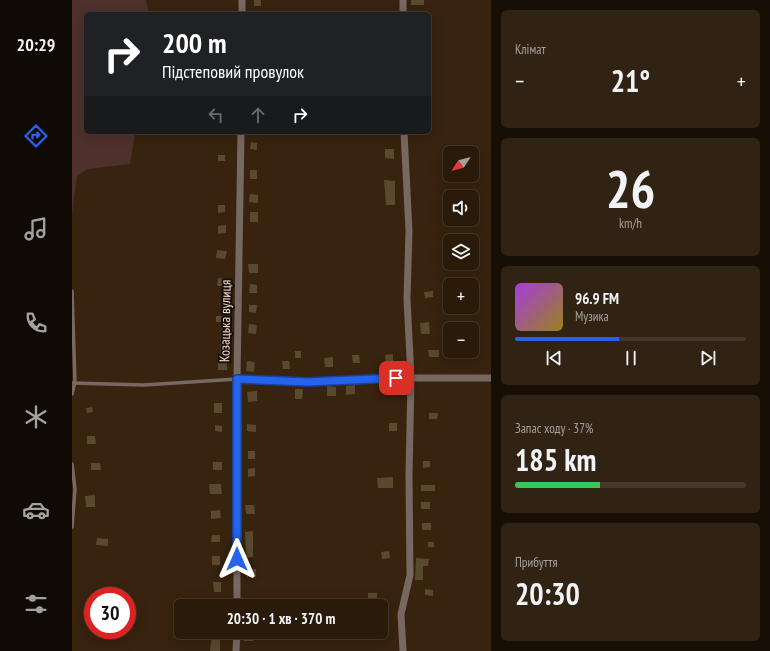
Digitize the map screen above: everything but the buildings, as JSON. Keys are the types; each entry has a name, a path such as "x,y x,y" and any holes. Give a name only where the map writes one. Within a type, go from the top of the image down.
{"street":[{"path":"242,0 242,12"},
{"path":"403,0 403,12"},
{"name":"Козацька вулиця","path":"237,599 237,379 241,134"},
{"path":"403,651 401,614 410,575 409,475 411,378 407,299 409,231 404,134"},
{"path":"237,379 307,382 411,378 491,378"},
{"path":"236,651 237,639"}],"lane":[{"path":"72,292 74,382 72,394"},
{"path":"74,382 144,385 237,379"},
{"path":"72,464 75,490 72,527"}],"shaded area":[{"path":"72,0 146,0 149,12 84,12 84,134 135,134 130,164 88,169 77,176 72,214"}],"route":[{"path":"237,559 237,379 307,382 396,378"}]}
